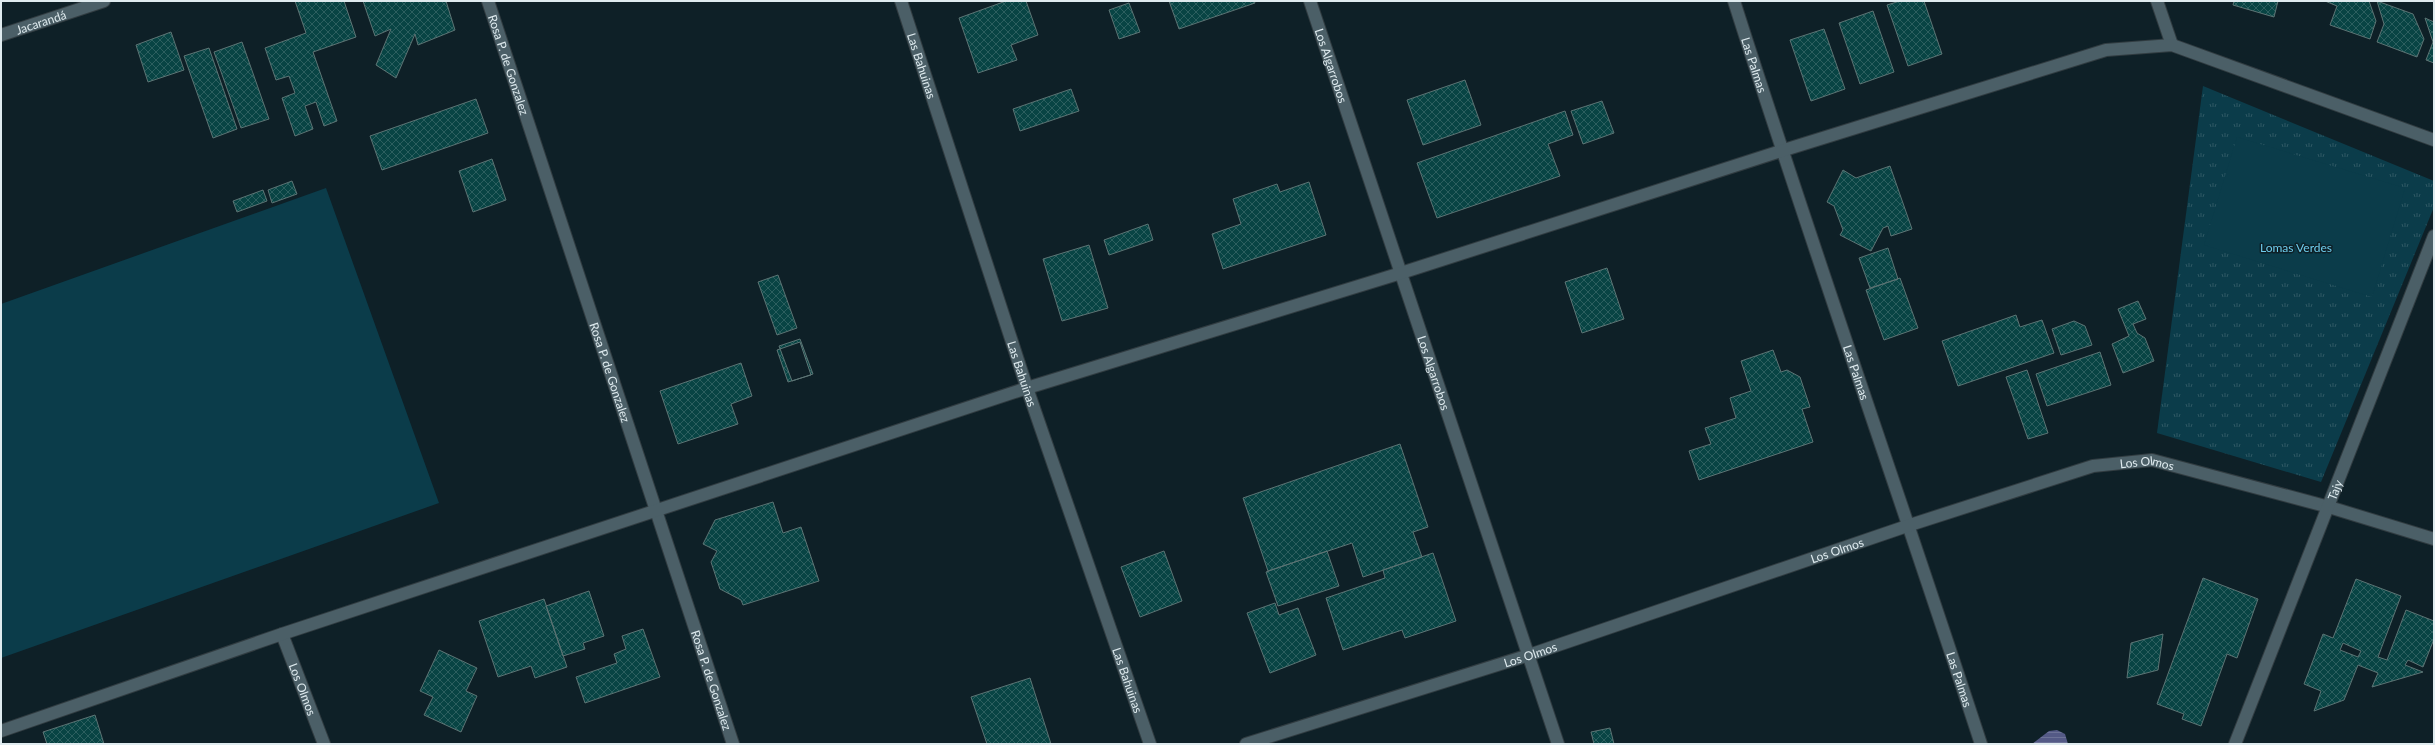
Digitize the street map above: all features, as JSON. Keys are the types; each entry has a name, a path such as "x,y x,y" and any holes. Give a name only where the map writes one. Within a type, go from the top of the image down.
{"street":[{"name":"Jacarandá","path":"1,35 104,1"},
{"name":"Rosa P. de Gonzalez","path":"488,1 733,744"},
{"name":"Las Bahuinas","path":"901,1 1027,388 1150,744"},
{"name":"Los Algarrobos","path":"1310,1 1558,744"},
{"name":"Las Palmas","path":"1734,1 1781,151 1910,525 1981,744"},
{"path":"2157,1 2172,45"},
{"path":"1,731 282,634 657,512 1027,388 1401,273 1781,151 2106,50 2172,45 2434,140"},
{"name":"Tajy","path":"2235,744 2434,236"},
{"name":"Los Olmos","path":"1246,744 1529,655 1910,525 2093,466 2152,460 2329,507 2434,539"},
{"name":"Los Olmos","path":"282,634 324,744"}],"green space":[{"name":"Lomas Verdes","path":"2203,86 2434,181 2434,207 2321,482 2157,433"},
{"path":"2237,137 2405,188 2372,297 2204,245"},
{"path":"326,188 439,503 1,658 1,304"}],"shaded area":[{"path":"2057,730 2065,734 2068,744 2032,744 2049,731"}],"building":[{"path":"295,1 344,1 356,37 313,52 337,121 324,126 316,102 305,106 313,129 295,136 282,98 295,93 289,76 276,80 265,48 306,33"},
{"path":"363,1 446,1 455,30 418,45 415,34 396,78 376,65 391,29 375,36"},
{"path":"1006,1 1026,1 1038,35 1011,45 1017,60 978,73 959,18"},
{"path":"1169,1 1254,1 1255,3 1179,29"},
{"path":"1900,1 1924,1 1942,54 1908,66 1887,5"},
{"path":"2234,1 2278,1 2274,17 2233,5"},
{"path":"2325,1 2369,1 2376,21 2370,39 2330,25 2337,6"},
{"path":"2377,1 2413,14 2424,39 2417,57 2377,42 2384,24"},
{"path":"1129,3 1140,32 1119,39 1109,10"},
{"path":"1873,11 1894,72 1860,84 1839,23"},
{"path":"2425,18 2434,22 2434,63 2426,60 2433,42"},
{"path":"1824,29 1845,89 1811,101 1790,40"},
{"path":"171,32 184,70 148,82 136,45"},
{"path":"242,42 269,119 241,128 214,52"},
{"path":"209,48 237,129 213,138 184,56"},
{"path":"1465,80 1481,125 1423,145 1407,100"},
{"path":"1071,89 1079,111 1020,131 1013,109"},
{"path":"476,99 488,133 382,170 370,136"},
{"path":"1602,101 1614,133 1583,144 1571,111"},
{"path":"1565,111 1573,135 1548,144 1560,176 1437,218 1417,163"},
{"path":"492,159 506,200 473,212 459,171"},
{"path":"1890,166 1912,229 1891,236 1888,226 1883,228 1871,251 1840,235 1843,230 1834,206 1827,202 1843,170 1856,178"},
{"path":"292,181 297,194 272,203 268,190"},
{"path":"1309,182 1326,235 1223,269 1212,234 1241,224 1233,199 1277,184 1280,192"},
{"path":"263,190 267,201 237,212 233,201"},
{"path":"1148,224 1153,240 1109,255 1104,240"},
{"path":"1089,245 1108,308 1062,321 1043,259"},
{"path":"1888,248 1898,279 1870,288 1859,258"},
{"path":"1607,268 1624,319 1582,333 1565,282"},
{"path":"778,275 797,328 777,335 758,282"},
{"path":"1900,278 1918,328 1884,340 1866,290"},
{"path":"2138,301 2146,319 2133,324 2137,333 2145,338 2154,361 2123,373 2112,344 2129,336 2118,309"},
{"path":"2016,315 2020,327 2042,320 2054,353 1958,386 1942,341"},
{"path":"2074,321 2085,326 2092,345 2061,355 2052,329"},
{"path":"800,339 813,374 792,381 779,346"},
{"path":"800,342 811,375 788,382 777,350"},
{"path":"1773,350 1781,372 1787,370 1800,377 1810,407 1802,409 1813,442 1699,480 1689,451 1711,444 1705,428 1736,418 1730,398 1751,391 1741,361"},
{"path":"2100,352 2111,385 2047,406 2036,374"},
{"path":"741,363 752,396 731,404 738,424 678,444 660,391"},
{"path":"2027,370 2048,433 2028,439 2006,377"},
{"path":"1400,444 1428,527 1413,532 1422,557 1363,577 1352,543 1268,571 1243,498"},
{"path":"773,502 783,533 801,527 819,581 743,605 741,600 720,589 711,562 717,551 703,544 715,520"},
{"path":"1164,551 1182,601 1140,617 1121,567"},
{"path":"1327,551 1339,586 1278,606 1266,572"},
{"path":"1433,553 1456,621 1405,638 1402,630 1343,650 1326,598 1385,578 1383,570"},
{"path":"2203,578 2258,599 2237,658 2227,654 2201,726 2182,719 2184,714 2157,704"},
{"path":"2356,579 2401,596 2378,657 2387,660 2406,610 2434,621 2434,639 2423,667 2408,660 2405,665 2423,672 2372,687 2378,673 2358,665 2344,700 2314,711 2321,691 2304,684 2323,634 2333,638","holes":["2343,643 2361,651 2358,657 2340,650"]},
{"path":"589,591 604,636 583,643 585,649 563,656 546,606"},
{"path":"544,599 567,667 535,678 531,666 498,677 479,621"},
{"path":"1275,603 1279,615 1298,608 1316,655 1270,673 1247,613"},
{"path":"643,629 660,677 585,703 576,677 617,663 614,654 626,649 622,636"},
{"path":"2163,634 2158,670 2127,678 2131,643"},
{"path":"439,650 477,668 466,691 477,696 461,732 424,715 433,697 420,691"},
{"path":"1030,678 1051,744 987,744 971,697"},
{"path":"95,715 104,744 47,744 43,732"},
{"path":"1610,728 1614,744 1594,744 1591,732"}]}
